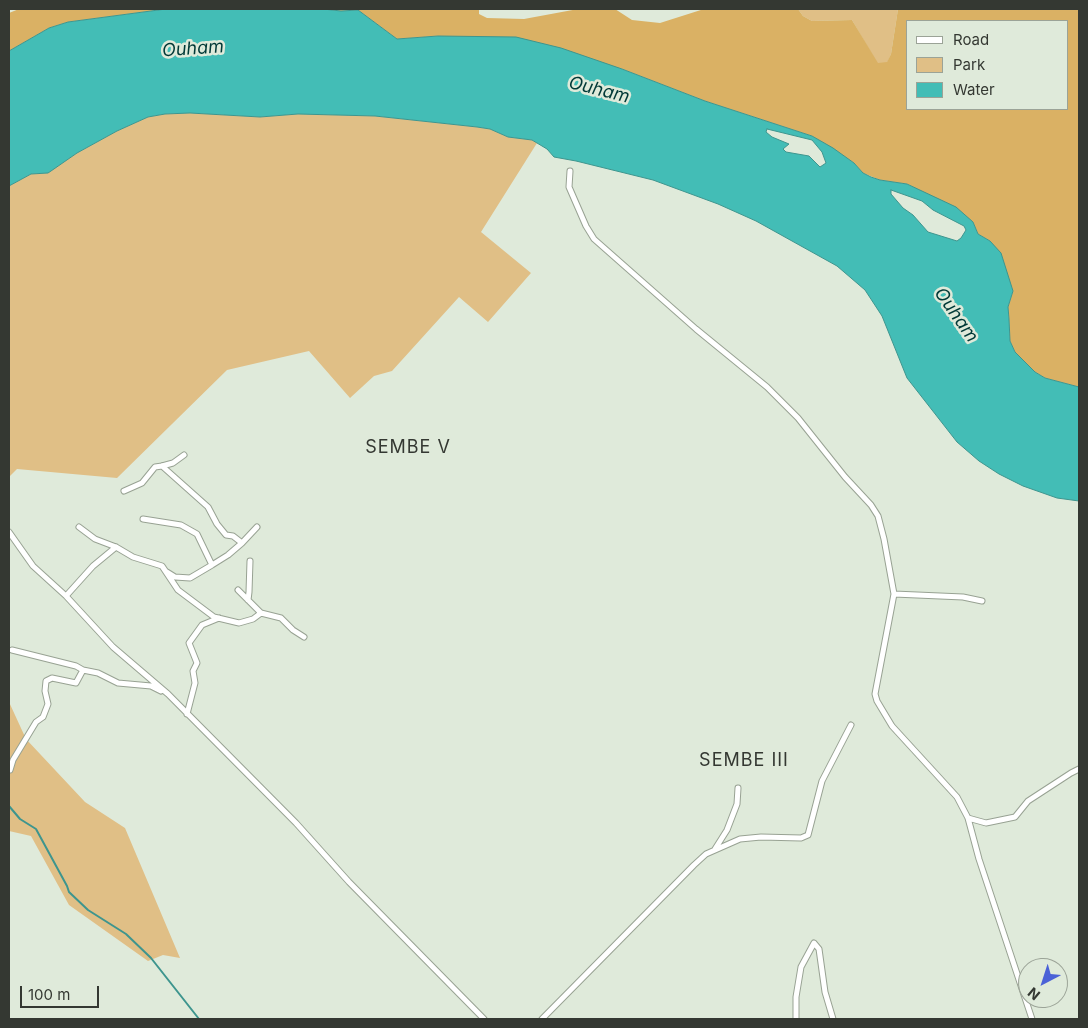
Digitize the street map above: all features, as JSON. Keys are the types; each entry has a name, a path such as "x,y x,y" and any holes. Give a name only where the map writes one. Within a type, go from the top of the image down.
{"street":[{"path":"570,171 569,187 586,226 594,239 696,329 767,387 798,418 878,516 894,594 875,694 877,701 892,726 957,797 968,818 979,859 1032,1019"},
{"path":"124,491 142,483 154,467 174,462 184,455"},
{"path":"162,466 208,507 217,524 226,535 233,536 242,543"},
{"path":"142,519 180,525 198,534 212,565"},
{"path":"80,527 95,539 116,547 133,557 162,566 178,590 214,617 239,623 254,619 261,614"},
{"path":"164,571 176,577 190,578 228,555 257,527"},
{"path":"9,532 33,566 66,596 113,647 168,694 296,822 349,882 484,1019"},
{"path":"66,596 93,566 116,547"},
{"path":"248,600 250,561"},
{"path":"238,590 261,614 281,618 293,630 304,637"},
{"path":"894,594 962,598 982,602"},
{"path":"187,714 195,683 193,671 196,663 190,643 202,625 220,618"},
{"path":"12,650 76,666 83,670 98,673 118,683 151,686 168,694"},
{"path":"9,771 13,760 36,722 43,717 48,704 45,691 46,681 52,678 76,683 83,670"},
{"path":"542,1019 706,854 740,839 761,836 800,838 808,835 822,781 851,725"},
{"path":"968,818 986,822 1015,816 1028,801 1079,769"},
{"path":"715,850 727,830 737,804 738,788"},
{"path":"796,1019 796,996 801,967 814,943 820,949 825,992 833,1019"}],"green space":[{"path":"798,9 898,9 891,54 887,63 877,63 852,20 812,21 803,16"},
{"path":"190,113 260,117 298,114 375,116 477,127 490,129 508,137 532,140 537,143 481,232 531,273 488,322 459,297 392,371 374,376 350,398 309,351 227,370 117,478 17,469 9,477 9,186 31,174 47,173 77,153 117,131 148,117"},
{"path":"9,702 26,739 85,802 125,828 180,958 163,955 148,961 69,905 31,836 9,831"}],"shaded area":[{"path":"19,9 166,9 68,22 49,28 9,51 9,13"},
{"path":"323,9 479,9 479,14 487,18 524,19 578,9 615,9 632,20 660,23 704,9 798,9 803,16 812,21 852,20 878,63 887,62 891,54 898,9 1079,9 1079,387 1045,378 1035,372 1015,352 1010,341 1008,307 1013,291 990,241 978,234 973,222 907,184 880,180 863,173 854,163 812,136 705,101 622,69 438,36 397,39 358,10"}],"water":[{"name":"Ouham","path":"166,9 358,10 397,39 438,36 516,37 561,48 705,101 812,136 833,148 854,163 863,173 871,177 907,184 956,207 973,222 978,234 990,241 1001,253 1013,291 1008,307 1010,341 1015,352 1035,372 1045,378 1079,387 1079,501 1057,498 1023,486 979,461 957,442 907,378 882,316 865,290 837,266 756,221 718,204 653,180 554,157 547,149 532,140 508,137 490,129 477,127 375,116 298,114 260,117 190,113 165,114 148,117 117,131 77,153 48,173 31,174 9,186 9,51 49,28 68,22","holes":["767,129 812,140 822,152 826,163 820,167 809,156 786,152 783,149 789,144 772,137 766,132","891,190 922,201 933,210 964,226 966,230 957,241 928,232 913,215 903,208 891,194"]}],"waterway":[{"path":"9,806 20,819 36,829 69,892 88,910 126,934 151,958 199,1019"}],"district":[{"name":"SEMBE V","path":"408,448"},
{"name":"SEMBE III","path":"744,761"}]}
